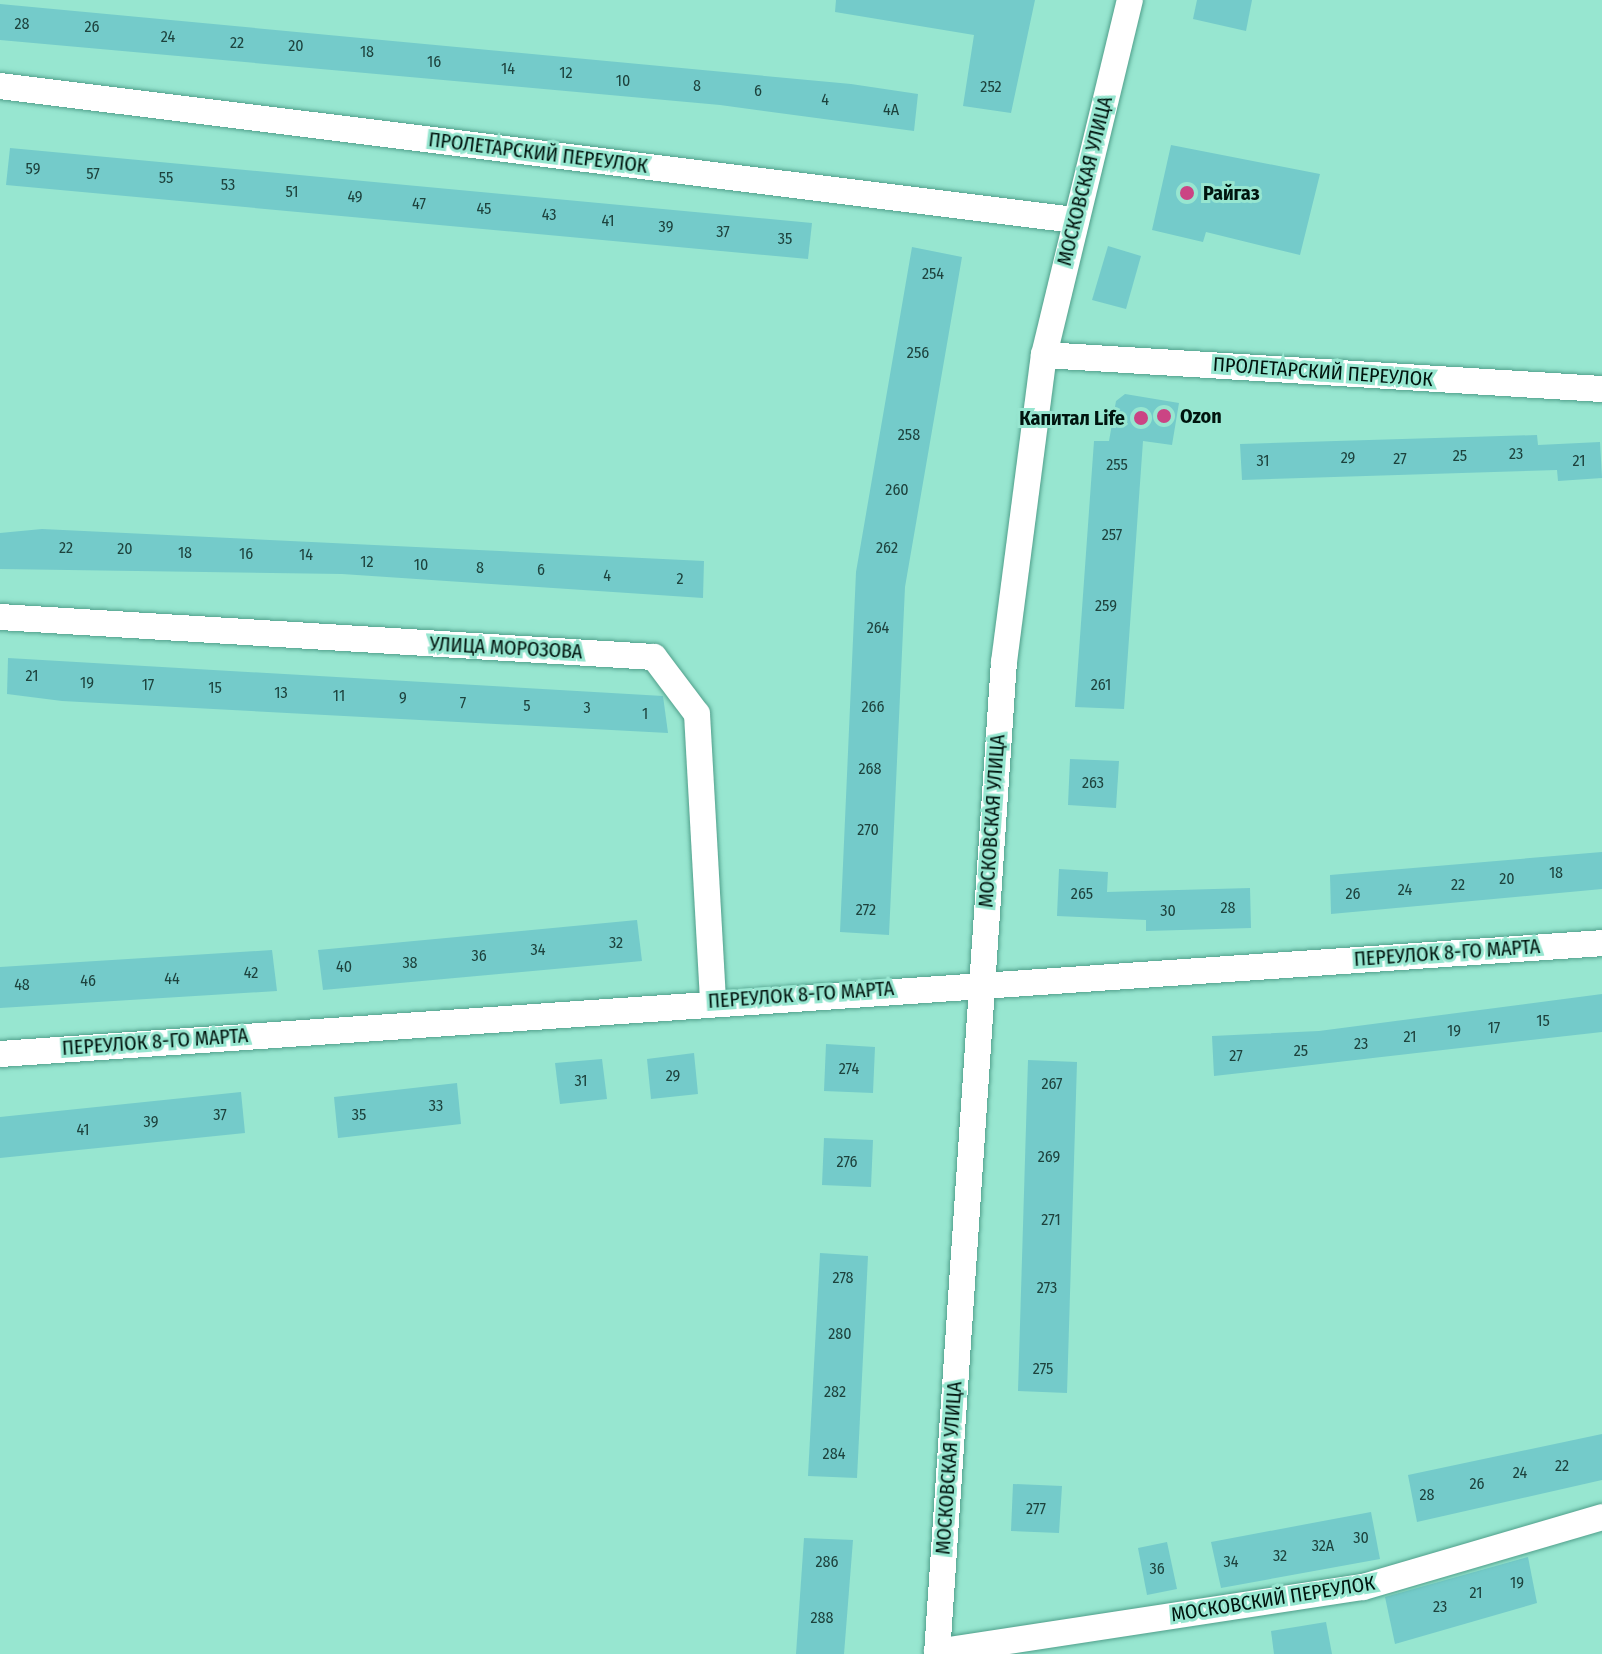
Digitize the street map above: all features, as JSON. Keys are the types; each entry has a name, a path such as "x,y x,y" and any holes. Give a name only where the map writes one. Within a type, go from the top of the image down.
{"street":[{"name":"МОСКОВСКАЯ УЛИЦА","path":"937,1653 1004,662 1044,355 1130,0"},
{"name":"ПРОЛЕТАРСКИЙ ПЕРЕУЛОК","path":"0,86 1075,220"},
{"name":"ПРОЛЕТАРСКИЙ ПЕРЕУЛОК","path":"1044,355 1602,389"},
{"name":"УЛИЦА МОРОЗОВА","path":"0,617 654,657 697,714 713,1002"},
{"name":"ПЕРЕУЛОК 8-ГО МАРТА","path":"0,1054 981,982 1602,943"},
{"name":"МОСКОВСКИЙ ПЕРЕУЛОК","path":"937,1653 1363,1587 1602,1517"}],"building":[{"path":"836,0 1035,0 1011,113 963,106 974,35 835,12"},
{"path":"1197,0 1252,0 1246,31 1193,19"},
{"path":"0,4 851,84 918,94 914,131 720,105 0,40"},
{"path":"1171,145 1320,174 1300,255 1206,232 1203,242 1152,230"},
{"path":"10,148 812,223 808,259 6,185"},
{"path":"1108,246 1141,256 1126,309 1092,300"},
{"path":"912,247 962,257 905,587 889,935 840,932 856,572"},
{"path":"1125,394 1179,403 1172,445 1143,441 1124,709 1075,707 1094,441 1109,441 1116,401"},
{"path":"1537,435 1538,445 1600,442 1602,478 1558,481 1557,470 1242,480 1240,444"},
{"path":"42,529 704,561 703,598 342,574 0,569 0,533"},
{"path":"8,658 663,696 668,733 62,701 7,694"},
{"path":"1070,759 1119,761 1116,808 1068,805"},
{"path":"1602,852 1602,889 1331,914 1330,875"},
{"path":"1059,869 1108,872 1107,892 1250,888 1251,928 1146,931 1146,920 1057,916"},
{"path":"637,920 642,961 323,990 318,950"},
{"path":"272,950 277,991 0,1008 0,967"},
{"path":"1602,994 1602,1032 1214,1076 1212,1036 1319,1031"},
{"path":"826,1044 875,1047 873,1093 824,1091"},
{"path":"694,1053 698,1094 651,1099 647,1059"},
{"path":"602,1059 607,1099 560,1104 555,1063"},
{"path":"1028,1060 1077,1062 1067,1393 1018,1391"},
{"path":"457,1083 461,1124 338,1138 334,1097"},
{"path":"241,1092 245,1133 0,1158 0,1117"},
{"path":"824,1138 873,1140 871,1187 822,1185"},
{"path":"820,1253 868,1256 857,1478 808,1476"},
{"path":"1602,1434 1602,1480 1417,1522 1408,1475"},
{"path":"1013,1484 1062,1486 1059,1533 1011,1531"},
{"path":"1371,1512 1380,1559 1221,1588 1211,1542"},
{"path":"804,1538 853,1540 844,1654 796,1654"},
{"path":"1167,1542 1177,1589 1147,1595 1138,1548"},
{"path":"1528,1557 1537,1603 1395,1644 1385,1597"},
{"path":"1326,1622 1332,1654 1274,1654 1271,1631"}],"place":[{"name":"Райгаз","path":"1187,193"},
{"name":"Ozon","path":"1164,416"},
{"name":"Капитал Life","path":"1141,418"}]}
